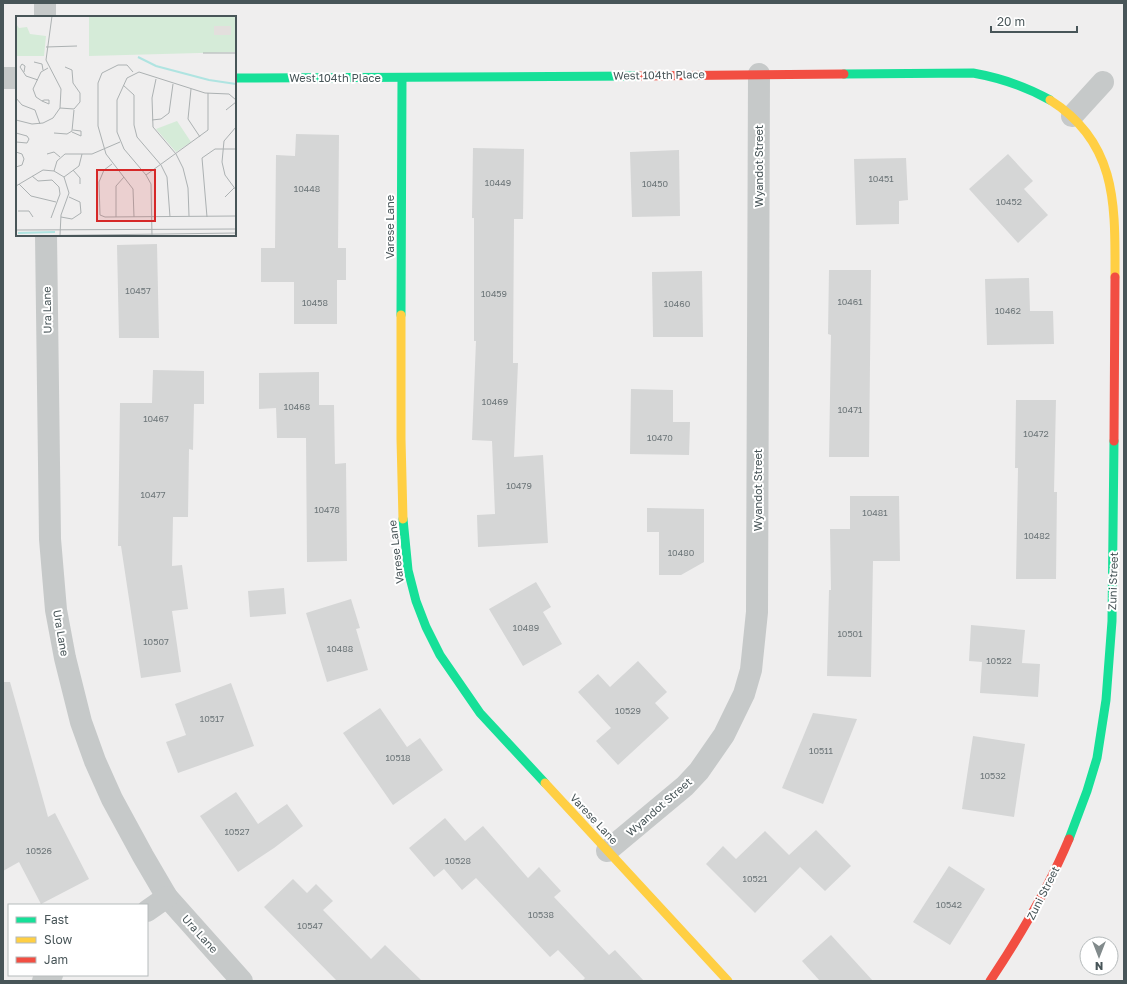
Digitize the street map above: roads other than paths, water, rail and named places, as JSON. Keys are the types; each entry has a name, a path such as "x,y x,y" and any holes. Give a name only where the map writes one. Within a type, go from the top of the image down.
{"street":[{"path":"45,3 45,16"},
{"name":"West 104th Place","path":"236,78 972,73 992,75 1026,86 1053,101 1072,116"},
{"name":"Wyandot Street","path":"607,851 685,786 699,771 724,735 744,694 751,670 757,612 760,74"},
{"path":"3,78 16,78"},
{"name":"Varese Lane","path":"402,78 401,438 404,536 408,570 416,601 426,627 440,655 480,713 728,981"},
{"path":"1072,116 1103,82"},
{"name":"Zuni Street","path":"990,981 1014,948 1036,910 1054,875 1070,838 1097,761 1106,712 1111,653 1114,530 1115,242 1112,191 1103,162 1090,136 1072,116"},
{"name":"Ura Lane","path":"46,236 50,539 56,610 64,658 81,722 95,761 115,806 167,897 242,981"},
{"path":"148,910 167,897"}]}
